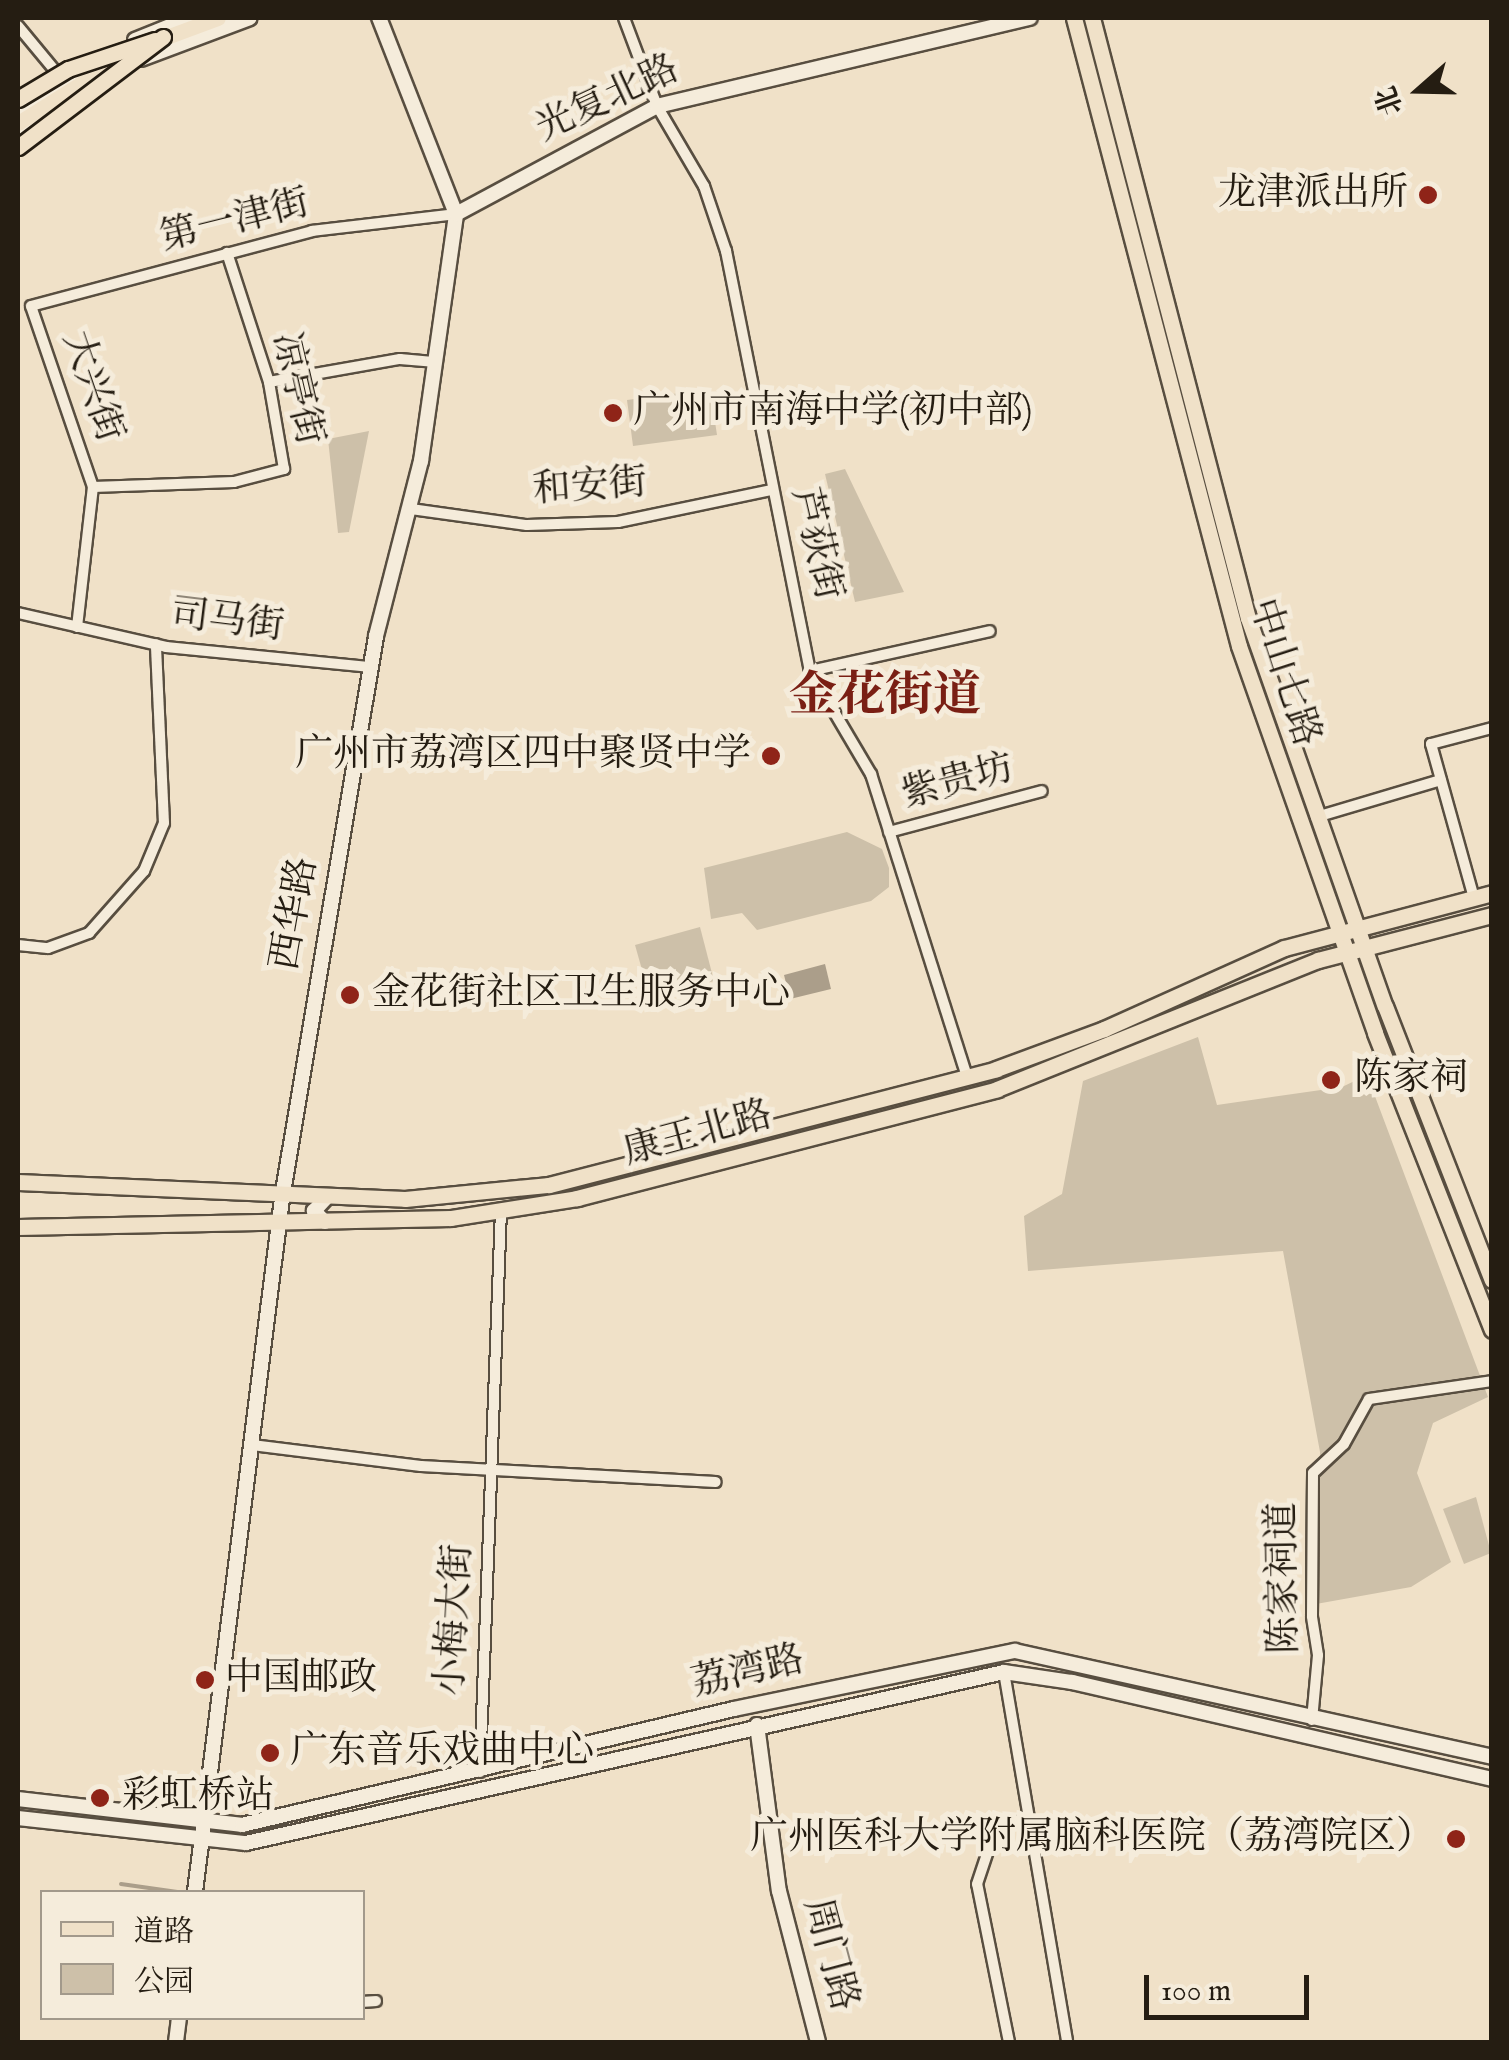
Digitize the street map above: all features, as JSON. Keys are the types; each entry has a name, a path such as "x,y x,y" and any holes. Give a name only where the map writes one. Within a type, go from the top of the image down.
{"main road":[{"path":"18,114 64,81 190,18"},
{"path":"18,99 68,69 218,18"},
{"path":"18,135 118,70 250,18"},
{"name":"西华路","path":"195,1890 278,1223 371,667 411,508 456,214 379,18"},
{"name":"光复北路","path":"456,214 657,106 1030,18"},
{"name":"中山七路","path":"1074,18 1229,613 1340,932 1355,948 1393,1027 1492,1280"},
{"name":"中山七路","path":"1092,18 1241,593 1357,928 1355,948 1375,1033 1492,1330"},
{"path":"18,123 77,82 163,37"},
{"path":"18,147 163,37"},
{"name":"康王北路","path":"18,1182 282,1198 442,1199 549,1185 967,1077 1080,1039 1252,961 1340,932 1492,893"},
{"name":"康王北路","path":"18,1227 325,1222 501,1211 620,1189 997,1089 1355,948 1492,915"},
{"path":"1375,1033 1393,1027"},
{"path":"325,1222 314,1211 326,1198"},
{"name":"荔湾路","path":"18,1799 242,1825 480,1772 755,1704 1015,1651 1492,1757"},
{"name":"荔湾路","path":"18,1818 246,1842 1004,1672 1072,1682 1492,1779"},
{"name":"周门路","path":"758,1725 779,1891 818,2042"},
{"path":"242,1825 246,1842"}],"street":[{"name":"芦荻街","path":"624,18 657,106 704,186 726,250 810,671 871,774 967,1077"},
{"path":"18,26 64,81"},
{"name":"第一津街","path":"32,306 312,231 456,214"},
{"name":"凉亭街","path":"93,487 234,482 284,469 269,382 227,253"},
{"name":"大兴街","path":"32,306 93,487"},
{"path":"269,382 400,359 436,362"},
{"path":"78,627 93,487"},
{"name":"和安街","path":"411,508 528,525 618,522 772,490"},
{"name":"司马街","path":"18,614 156,644 371,667"},
{"path":"810,671 990,631"},
{"path":"18,945 48,948 89,933 144,870 164,823 156,644"},
{"path":"1474,898 1431,744 1492,728"},
{"path":"1316,817 1441,780"},
{"name":"紫贵坊","path":"889,832 1042,791"},
{"name":"小梅大街","path":"480,1772 496,1471 501,1211"},
{"name":"陈家祠道","path":"1312,1720 1318,1655 1312,1616 1313,1473 1344,1444 1369,1399 1492,1381"},
{"path":"252,1445 496,1471 716,1482"},
{"path":"1004,1672 1066,2042"},
{"name":"周门路","path":"755,1704 758,1725"},
{"path":"1008,2042 977,1884 996,1824 1029,1819"},
{"path":"365,2002 376,2002"}],"green space":[{"path":"710,389 717,435 633,446 627,400"},
{"path":"369,431 349,532 338,533 328,439"},
{"path":"845,469 904,592 855,602 825,474"},
{"path":"847,832 882,849 889,868 889,887 871,901 757,930 742,913 711,919 704,868"},
{"path":"700,927 714,981 650,998 635,945"},
{"path":"1198,1037 1217,1105 1342,1087 1367,1075 1488,1397 1433,1423 1417,1473 1451,1562 1411,1587 1316,1604 1320,1452 1283,1251 1028,1271 1024,1216 1062,1194 1083,1081"},
{"path":"1476,1497 1491,1553 1464,1564 1443,1509"}],"shaded area":[{"path":"825,964 831,989 790,999 784,975"}],"waterway":[{"path":"121,1884 163,1890"}],"place":[{"name":"龙津派出所","path":"1428,195"},
{"name":"广州市南海中学(初中部)","path":"613,413"},
{"name":"广州市荔湾区四中聚贤中学","path":"771,756"},
{"name":"金花街社区卫生服务中心","path":"350,995"},
{"name":"陈家祠","path":"1331,1080"},
{"name":"中国邮政","path":"205,1680"},
{"name":"广东音乐戏曲中心","path":"270,1753"},
{"name":"彩虹桥站","path":"100,1798"},
{"name":"广州医科大学附属脑科医院（荔湾院区）","path":"1456,1839"}],"district":[{"name":"金花街道","path":"885,698"}]}
